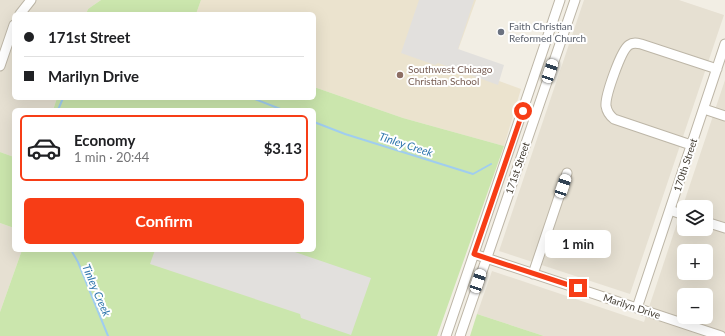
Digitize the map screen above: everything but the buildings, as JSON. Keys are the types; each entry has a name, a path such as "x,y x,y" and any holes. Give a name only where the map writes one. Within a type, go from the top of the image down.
{"street":[{"path":"22,12 31,0"},
{"name":"171st Street","path":"446,336 560,0"},
{"name":"171st Street","path":"460,336 575,0"},
{"path":"0,66 12,31"},
{"path":"691,145 614,119 607,112 606,103 614,77 624,51 630,44 634,43 717,69"},
{"name":"170th Street","path":"637,308 725,44"},
{"path":"704,109 725,116"},
{"path":"533,274 567,172"},
{"path":"670,210 677,212"},
{"path":"713,224 725,228"},
{"name":"Marilyn Drive","path":"474,254 721,336"}],"shaded area":[{"path":"0,0 101,0 88,9 87,12 12,12 12,100 56,100 54,108 12,108 12,156 0,152"},
{"name":"Southwest Chicago Christian School","path":"201,0 476,0 453,64 521,89 504,146 403,118 316,88 316,12 197,12"},
{"path":"419,0 474,0 458,49 504,65 498,85 438,63 435,65 401,53"},
{"path":"584,0 679,0 724,15 630,294 499,251"},
{"path":"725,80 725,336 544,336 477,314 492,271 644,322 677,223 677,236 713,236 713,200 685,200"},
{"path":"0,223 12,227 12,252 21,252 0,312"},
{"path":"154,252 295,252 371,278 351,335 301,318 300,314 150,264"}],"green space":[{"path":"101,0 201,0 197,12 87,12 88,9"},
{"path":"316,88 403,118 504,146 437,336 0,336 0,312 21,252 316,252 316,108 54,108 56,100 316,100"},
{"path":"0,152 12,156 12,227 0,223"},
{"path":"477,314 544,336 470,336"}],"waterway":[{"name":"Tinley Creek","path":"59,108 62,100"},
{"name":"Tinley Creek","path":"257,100 278,108"},
{"name":"Tinley Creek","path":"316,123 345,134 473,174 491,164"},
{"name":"Tinley Creek","path":"72,252 78,262 108,336"}],"place":[{"name":"Faith Christian Reformed Church","path":"501,32"},
{"name":"Southwest Chicago Christian School","path":"400,75"}],"route":[{"path":"523,111 474,254 578,288"}]}
